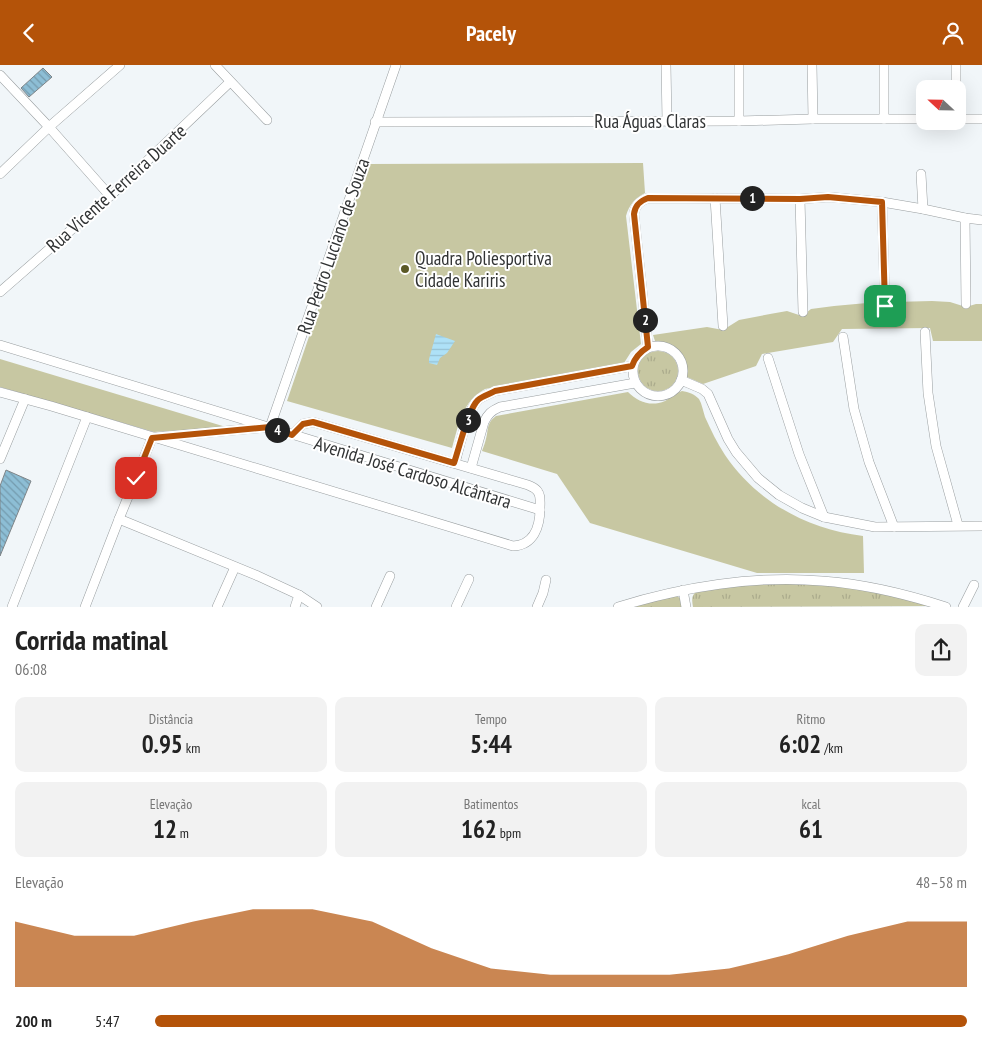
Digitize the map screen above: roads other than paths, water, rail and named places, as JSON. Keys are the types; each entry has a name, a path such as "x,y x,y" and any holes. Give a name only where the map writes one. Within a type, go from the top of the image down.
{"street":[{"path":"0,174 49,127 120,65"},
{"path":"215,65 267,120"},
{"name":"Rua Pedro Luciano de Souza","path":"270,427 396,65"},
{"path":"666,65 667,121"},
{"path":"739,65 739,121"},
{"path":"812,65 813,119"},
{"path":"884,65 884,119"},
{"path":"956,65 956,80"},
{"path":"0,75 110,195"},
{"name":"Rua Vicente Ferreira Duarte","path":"0,292 110,195 230,82"},
{"name":"Rua Águas Claras","path":"376,122 916,119"},
{"path":"966,119 982,119"},
{"path":"921,174 923,209"},
{"path":"648,347 634,214 635,209 642,200 648,198 800,199 828,197 882,202 982,220"},
{"path":"715,198 723,326"},
{"path":"800,199 802,313"},
{"path":"882,202 885,306"},
{"path":"965,218 966,304"},
{"path":"925,332 928,393 936,446 958,525"},
{"path":"843,337 854,409 869,462 894,527"},
{"name":"Avenida José Cardoso Alcântara","path":"0,345 540,510"},
{"path":"656,345 665,346 679,356 683,372 682,380 671,393 655,397 647,395 635,383 632,366 640,352 648,347 656,345"},
{"path":"768,358 799,454 824,517"},
{"path":"454,463 473,407 478,400 486,395 495,391 632,366"},
{"path":"682,380 702,389 708,394 728,439 736,452 758,478 779,495 802,508 824,517 875,527 982,525"},
{"path":"471,468 484,422 491,411 500,407 635,383"},
{"path":"0,392 513,546 527,542 539,522 539,492 528,485 313,422 303,424 292,435"},
{"path":"0,459 25,399"},
{"path":"12,607 87,417"},
{"path":"152,438 270,427"},
{"path":"85,607 152,438"},
{"path":"119,519 236,567 299,595 317,607"},
{"path":"217,607 236,567"},
{"path":"376,607 390,576"},
{"path":"456,607 469,579"},
{"path":"536,607 543,593 546,580"},
{"path":"618,607 683,590 760,581 844,583 888,591 946,607"},
{"path":"963,607 974,585"},
{"path":"683,590 686,607"},
{"path":"294,607 299,595"}],"water":[{"path":"436,334 455,341 447,353 440,358 437,365 429,363"}],"place":[{"name":"Quadra Poliesportiva Cidade Kariris","path":"405,269"}]}
